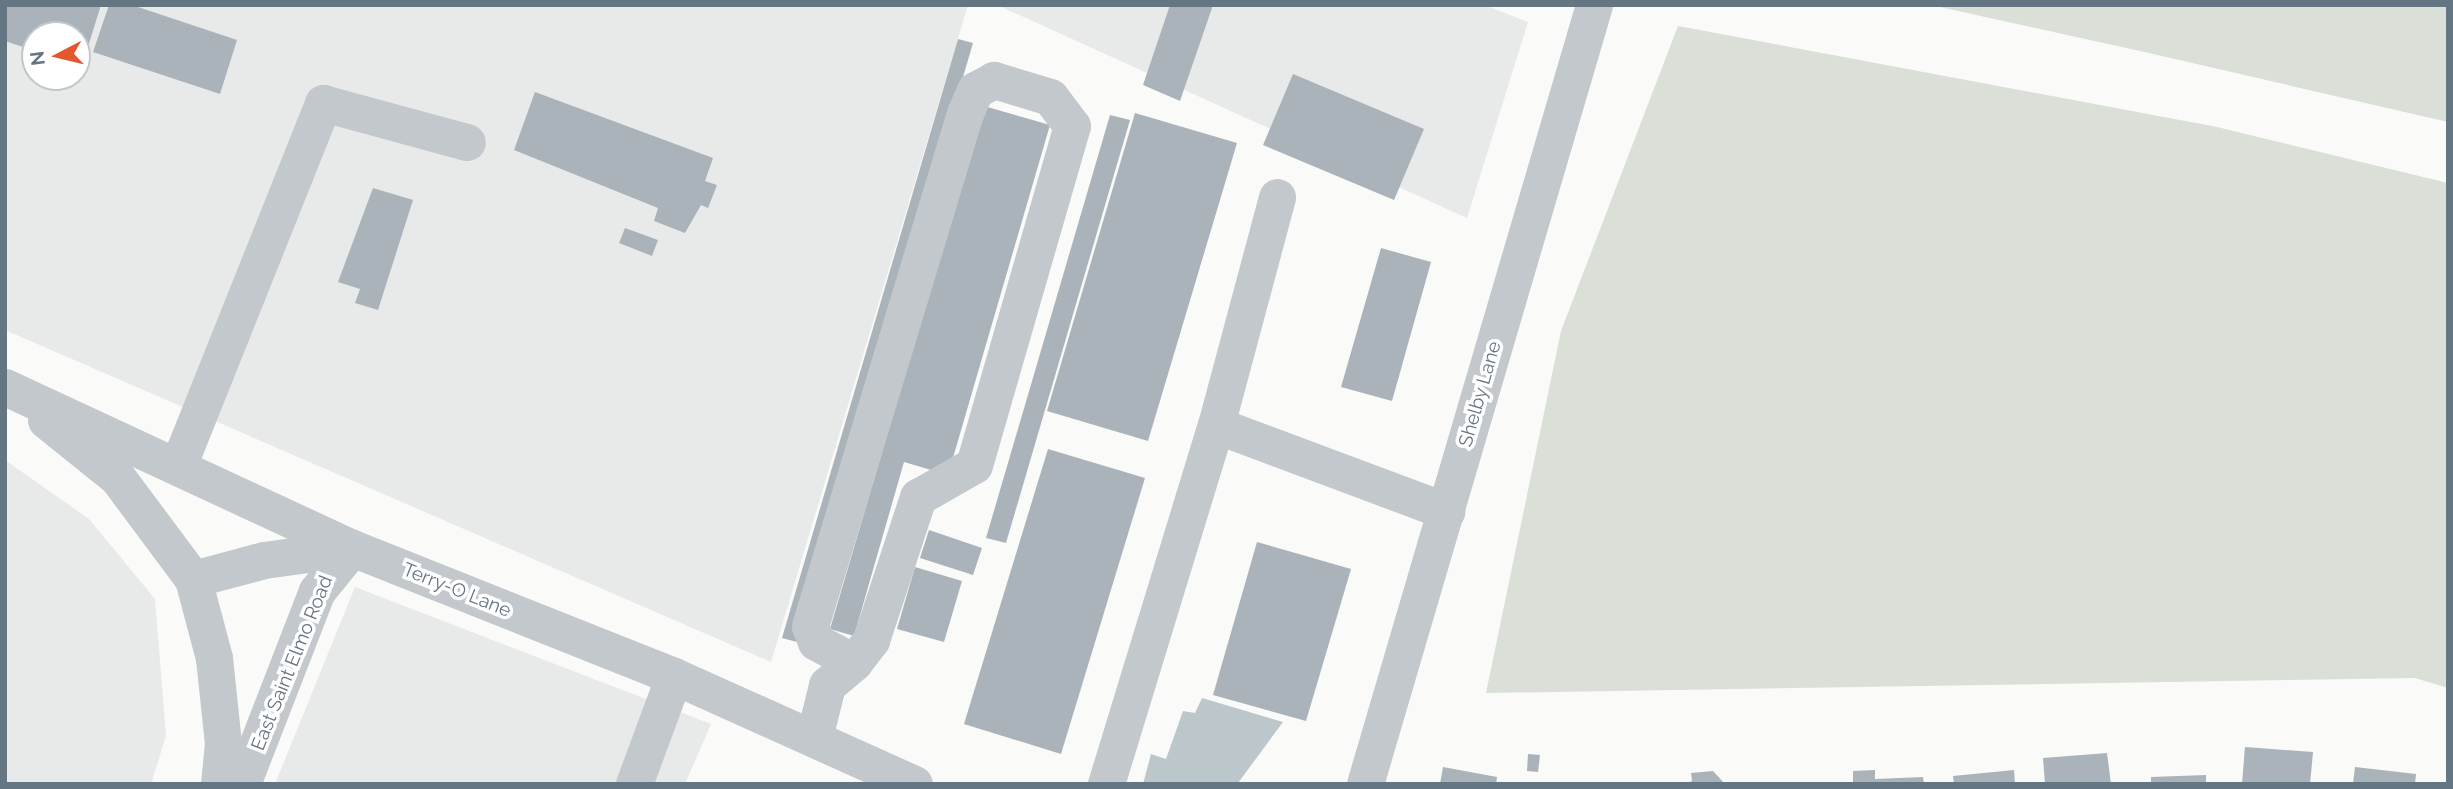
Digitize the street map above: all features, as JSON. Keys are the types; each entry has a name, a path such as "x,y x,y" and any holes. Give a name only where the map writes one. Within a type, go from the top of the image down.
{"street":[{"name":"Shelby Lane","path":"1365,784 1594,5"},
{"path":"814,738 827,685 854,662 872,640 918,497 974,465 1072,127 1050,97 994,80 975,90 965,113 810,626 816,642 854,662"},
{"path":"178,466 323,103 467,142"},
{"path":"1106,784 1216,425 1277,197"},
{"path":"5,387 117,477 193,579 214,658 223,743 219,784"},
{"name":"Terry-O Lane","path":"5,387 352,548 674,676 814,738 872,775 914,784"},
{"path":"1216,425 1446,511"},
{"path":"193,579 264,560 352,548"},
{"name":"East Saint Elmo Road","path":"243,784 317,591 352,548"},
{"path":"635,784 674,676"}],"shaded area":[{"path":"5,5 968,5 771,662 5,330"},
{"path":"997,5 1484,5 1528,22 1467,218"},
{"path":"1931,5 2448,5 2448,122 2140,51"},
{"path":"1678,26 2217,127 2448,183 2448,688 2415,678 1486,693 1561,331"},
{"path":"5,460 89,519 155,599 166,736 151,784 5,784"},
{"path":"355,587 711,724 685,784 275,784"},
{"path":"1202,698 1283,722 1238,783 1143,784 1151,754 1166,759 1183,711 1195,713"}],"building":[{"path":"5,5 101,5 91,37 91,21 21,21 21,46 5,41"},
{"path":"109,5 132,5 237,40 220,94 93,52"},
{"path":"1170,5 1213,5 1180,101 1143,85"},
{"path":"958,39 973,43 797,642 782,638"},
{"path":"1293,74 1424,129 1394,200 1263,145"},
{"path":"535,92 713,158 705,181 717,185 708,208 701,205 685,233 654,221 658,208 514,150"},
{"path":"984,106 1050,125 948,475 904,462 854,636 830,629"},
{"path":"1135,113 1237,143 1148,441 1047,411"},
{"path":"1110,115 1130,120 1006,543 986,538"},
{"path":"373,188 413,200 378,310 355,303 360,289 338,282"},
{"path":"625,228 658,240 652,256 619,243"},
{"path":"1381,248 1431,262 1392,401 1341,387"},
{"path":"1048,449 1145,478 1061,754 964,724"},
{"path":"929,530 982,548 973,575 920,558"},
{"path":"1257,542 1351,569 1306,721 1213,695"},
{"path":"915,567 962,581 944,642 897,629"},
{"path":"2245,747 2313,752 2310,784 2242,784"},
{"path":"2107,753 2111,784 2045,784 2043,758"},
{"path":"1528,754 1540,755 1538,772 1527,771"},
{"path":"1443,767 1497,777 1496,784 1440,784"},
{"path":"2355,767 2416,774 2415,784 2353,784"},
{"path":"1875,770 1875,779 1923,777 1924,784 1853,784 1853,771"},
{"path":"2014,770 2015,784 1954,784 1953,776"},
{"path":"1713,771 1725,784 1684,784 1692,781 1691,773"},
{"path":"2206,775 2206,784 2151,784 2151,777"}]}
